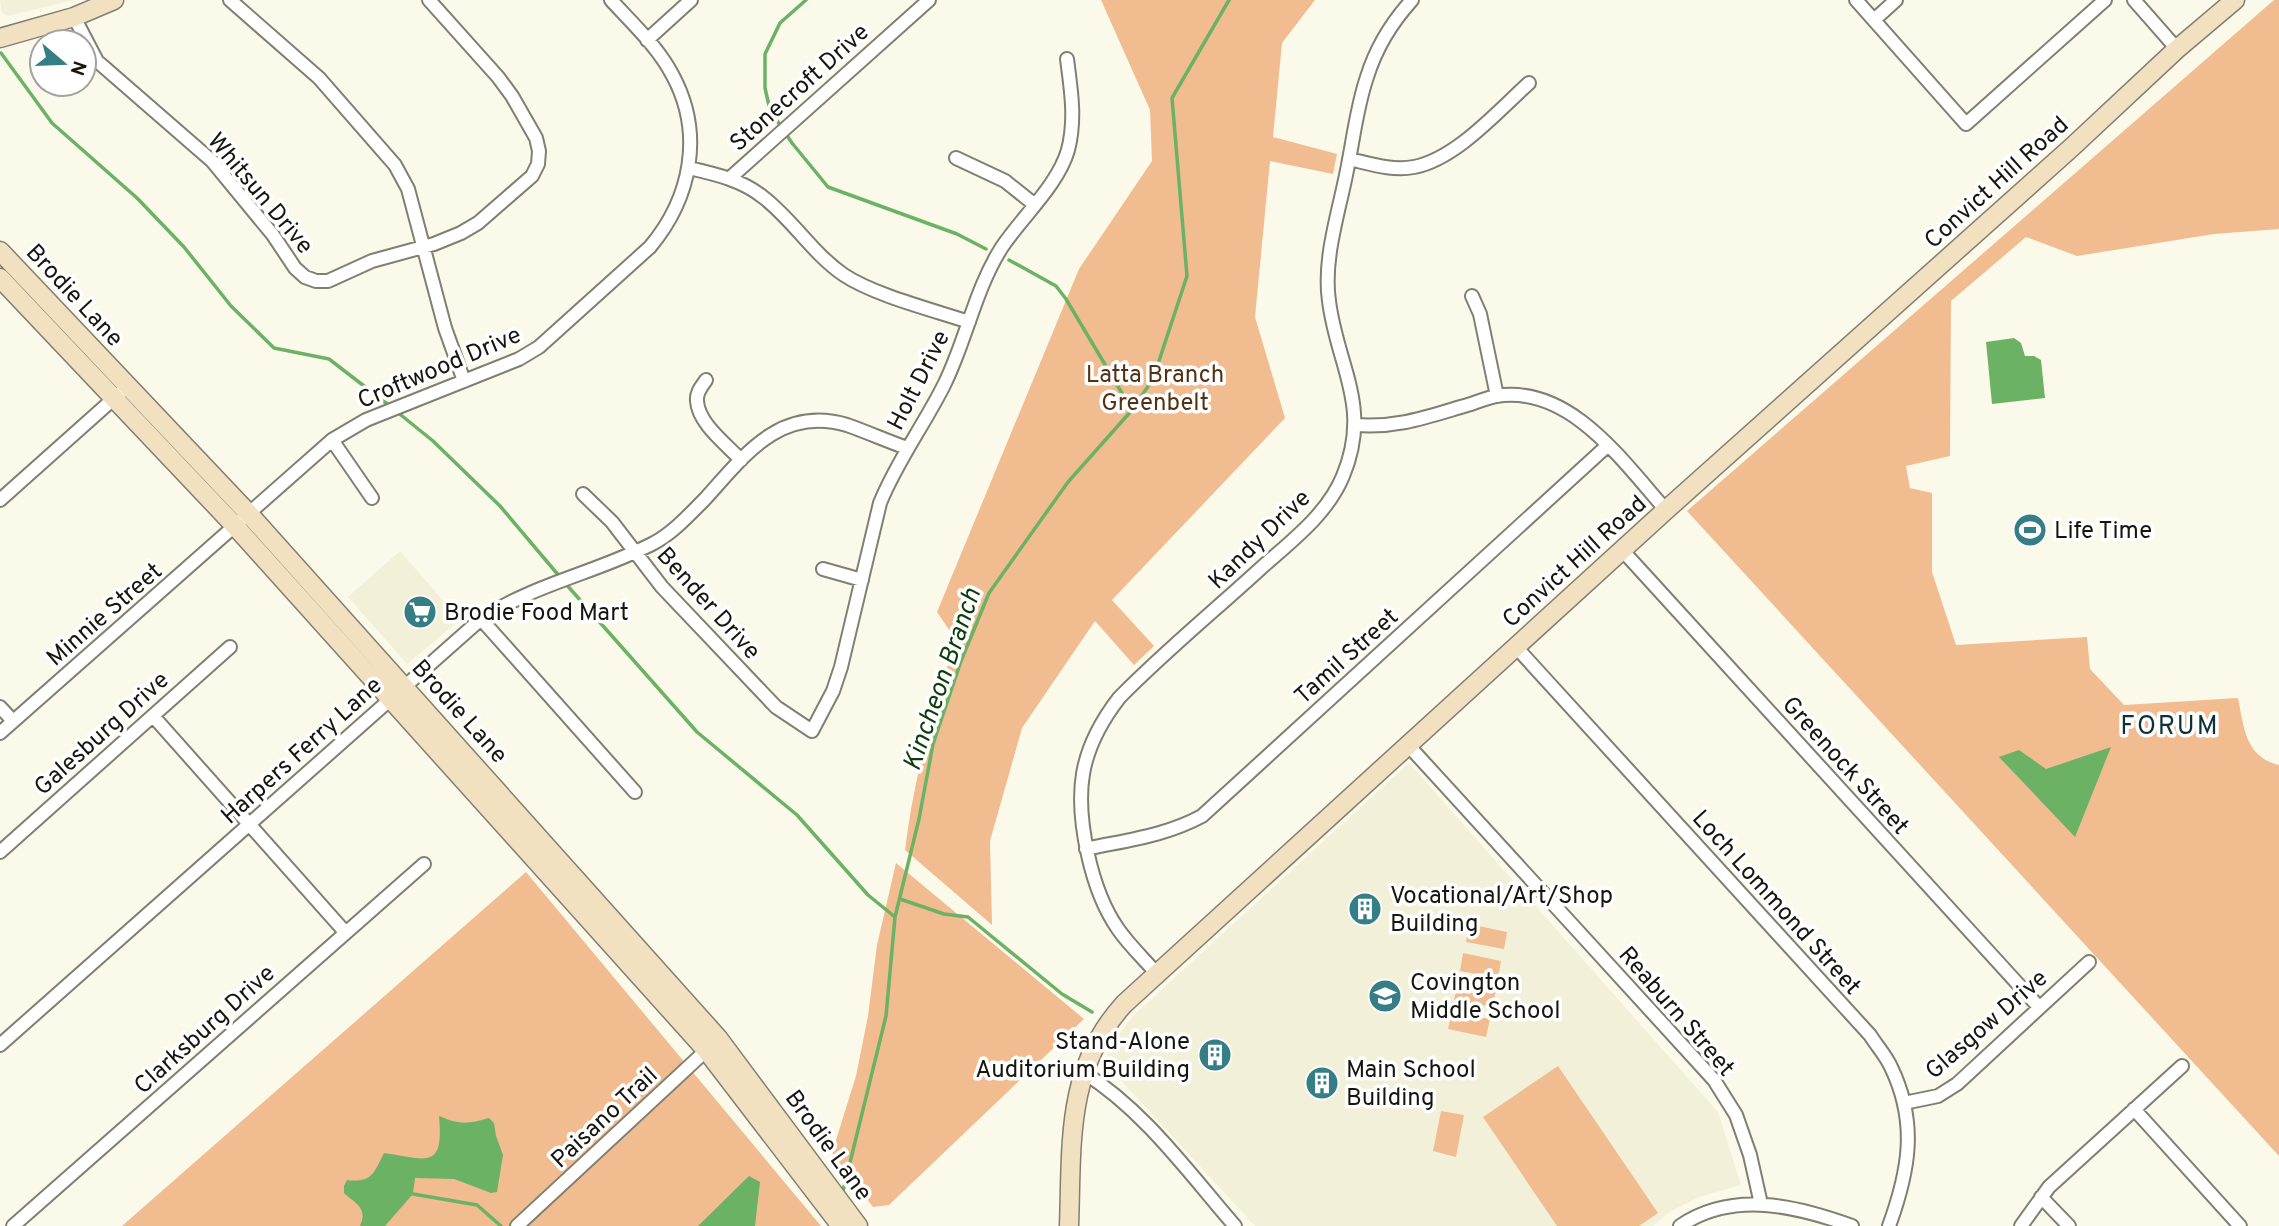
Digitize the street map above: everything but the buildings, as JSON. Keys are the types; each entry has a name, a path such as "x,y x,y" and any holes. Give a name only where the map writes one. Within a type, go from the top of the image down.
{"main road":[{"path":"0,38 74,16 114,0"},
{"name":"Convict Hill Road","path":"1069,1226 1074,1108 1083,1072 1093,1047 1124,1004 1667,510 2071,148 2177,49 2235,0"},
{"name":"Brodie Lane","path":"3,260 120,392 405,686 712,1044 817,1182 858,1226"},
{"name":"Brodie Lane","path":"0,278 120,392"},
{"name":"Brodie Lane","path":"242,520 390,698 712,1044"},
{"name":"Brodie Lane","path":"817,1182 841,1226"}],"street":[{"path":"230,0 319,78 395,165 408,189 445,328 464,381"},
{"name":"Whitsun Drive","path":"74,16 90,52 105,70 212,161 273,234 295,268 305,277 328,281 372,261 461,233 478,223 532,176 538,164 536,138 498,77 429,0"},
{"name":"Croftwood Drive","path":"242,520 332,440 366,420 519,359 539,347 650,247 673,214 689,168 691,142 688,117 673,75 611,0"},
{"path":"646,40 691,0"},
{"name":"Stonecroft Drive","path":"730,178 929,0"},
{"name":"Kandy Drive","path":"1157,974 1118,929 1106,910 1092,876 1080,804 1081,778 1090,746 1106,716 1137,680 1317,517 1343,475 1354,443 1356,425 1353,396 1331,316 1328,279 1367,76 1394,22 1412,0"},
{"path":"1856,0 1966,124 2105,0"},
{"path":"1874,20 1896,0"},
{"path":"2134,0 2177,49"},
{"name":"Holt Drive","path":"811,731 833,691 841,667 880,503 907,448 943,386 991,268 1067,153 1073,110 1067,59"},
{"path":"1349,159 1390,168 1415,167 1437,158 1460,145 1529,83"},
{"path":"956,158 1005,181 1035,205"},
{"path":"689,168 730,178 763,197 843,275 866,287 969,322"},
{"path":"1472,296 1480,314 1497,396"},
{"path":"706,380 698,391 697,401 702,418 741,460"},
{"path":"0,500 120,392"},
{"path":"1356,425 1398,425 1497,396 1524,396 1555,404 1579,418 1667,510"},
{"name":"Harpers Ferry Lane","path":"0,1045 390,698 481,619 505,603 546,585 616,561 655,542 676,528 759,442 776,430 811,421 845,425 907,448"},
{"path":"332,440 373,498"},
{"name":"Tamil Street","path":"1086,849 1159,835 1202,816 1607,446"},
{"name":"Bender Drive","path":"583,494 612,522 662,587 776,707 811,731"},
{"name":"Minnie Street","path":"0,733 242,520"},
{"name":"Greenock Street","path":"1623,551 2039,1007"},
{"path":"823,569 862,580"},
{"path":"481,619 635,792"},
{"name":"Galesburg Drive","path":"0,852 230,647"},
{"name":"Loch Lommond Street","path":"1516,647 1870,1035 1891,1066 1905,1103 1908,1158 1906,1175 1889,1226"},
{"path":"0,706 13,721"},
{"path":"153,716 345,932"},
{"name":"Reaburn Street","path":"1408,745 1714,1080 1736,1115 1750,1154 1760,1204"},
{"name":"Clarksburg Drive","path":"13,1226 424,864"},
{"name":"Glasgow Drive","path":"1905,1103 1938,1096 1954,1085 2089,962"},
{"name":"Paisano Trail","path":"517,1226 712,1044"},
{"path":"2021,1226 2041,1197 2182,1066"},
{"path":"1083,1072 1110,1089 1133,1109 1235,1226"},
{"path":"2134,1109 2240,1226"},
{"path":"2041,1197 2069,1226"},
{"path":"1680,1226 1716,1209 1741,1204 1803,1210 1852,1226"}],"shaded area":[{"path":"0,0 73,0 8,16 2,13"},
{"path":"2014,338 2021,343 2025,356 2034,356 2041,360 2045,398 1992,404 1986,342"},
{"path":"400,551 460,620 407,664 348,597"},
{"path":"2111,747 2075,837 1999,757 2019,750 2046,769"},
{"name":"Covington Middle School","path":"1409,763 1718,1112 1741,1185 1699,1197 1669,1212 1653,1226 1255,1226 1104,1062 1111,1044 1134,1015"},
{"path":"439,1116 464,1123 489,1118 494,1123 503,1155 497,1192 491,1193 454,1179 415,1178 413,1194 385,1226 360,1226 362,1211 344,1193 347,1180 367,1178 378,1166 384,1153 430,1157 439,1146"},
{"path":"749,1176 760,1182 755,1226 698,1226"}],"green space":[{"name":"Latta Branch Greenbelt","path":"1101,0 1315,0 1282,43 1273,137 1337,154 1333,174 1270,161 1255,317 1285,418 1112,600 1154,646 1134,665 1095,621 1022,728 990,841 992,925 905,850 925,744 956,640 937,612 1079,269 1152,161 1150,110"},
{"path":"2274,0 2279,0 2279,229 2214,234 2077,256 2026,237 1951,301 1950,456 1906,466 1910,488 1932,493 1932,572 1956,645 2087,637 2090,669 2124,705 2238,698 2245,730 2253,748 2268,761 2279,765 2279,1156 1687,511"},
{"path":"896,863 1084,1019 889,1205 873,1207 832,1153 856,1076 868,1016 877,945"},
{"path":"526,872 821,1226 122,1226"},
{"path":"1469,924 1507,932 1504,949 1466,942"},
{"path":"1463,953 1501,961 1498,978 1460,971"},
{"path":"1458,982 1496,990 1492,1007 1454,1000"},
{"path":"1452,1012 1490,1019 1486,1037 1448,1029"},
{"path":"1558,1066 1658,1213 1639,1226 1557,1226 1483,1117"},
{"path":"1441,1111 1464,1115 1456,1157 1433,1151"}],"waterway":[{"path":"806,0 780,23 765,54 765,88 770,110 792,143 828,187 957,234 986,249"},
{"name":"Kincheon Branch","path":"842,1195 886,1016 895,917 919,819 933,744 961,661 989,593 1068,482 1132,410 1153,379 1187,276 1172,98 1229,0"},
{"path":"1,53 52,123 137,198 184,247 231,306 274,348 329,359 390,406"},
{"path":"1009,260 1056,286 1132,410"},
{"path":"396,411 433,441 500,506 560,577"},
{"path":"565,583 697,732 797,815 868,895 895,917"},
{"path":"900,899 944,914 968,917 1062,994 1092,1012"},
{"path":"413,1194 477,1205 501,1226"}],"place":[{"name":"Life Time","path":"2030,530"},
{"name":"Brodie Food Mart","path":"420,612"},
{"name":"Vocational/Art/Shop Building","path":"1365,909"},
{"name":"Covington Middle School","path":"1385,996"},
{"name":"Stand-Alone Auditorium Building","path":"1215,1055"},
{"name":"Main School Building","path":"1322,1083"}],"district":[{"name":"FORUM","path":"2170,725"}]}
